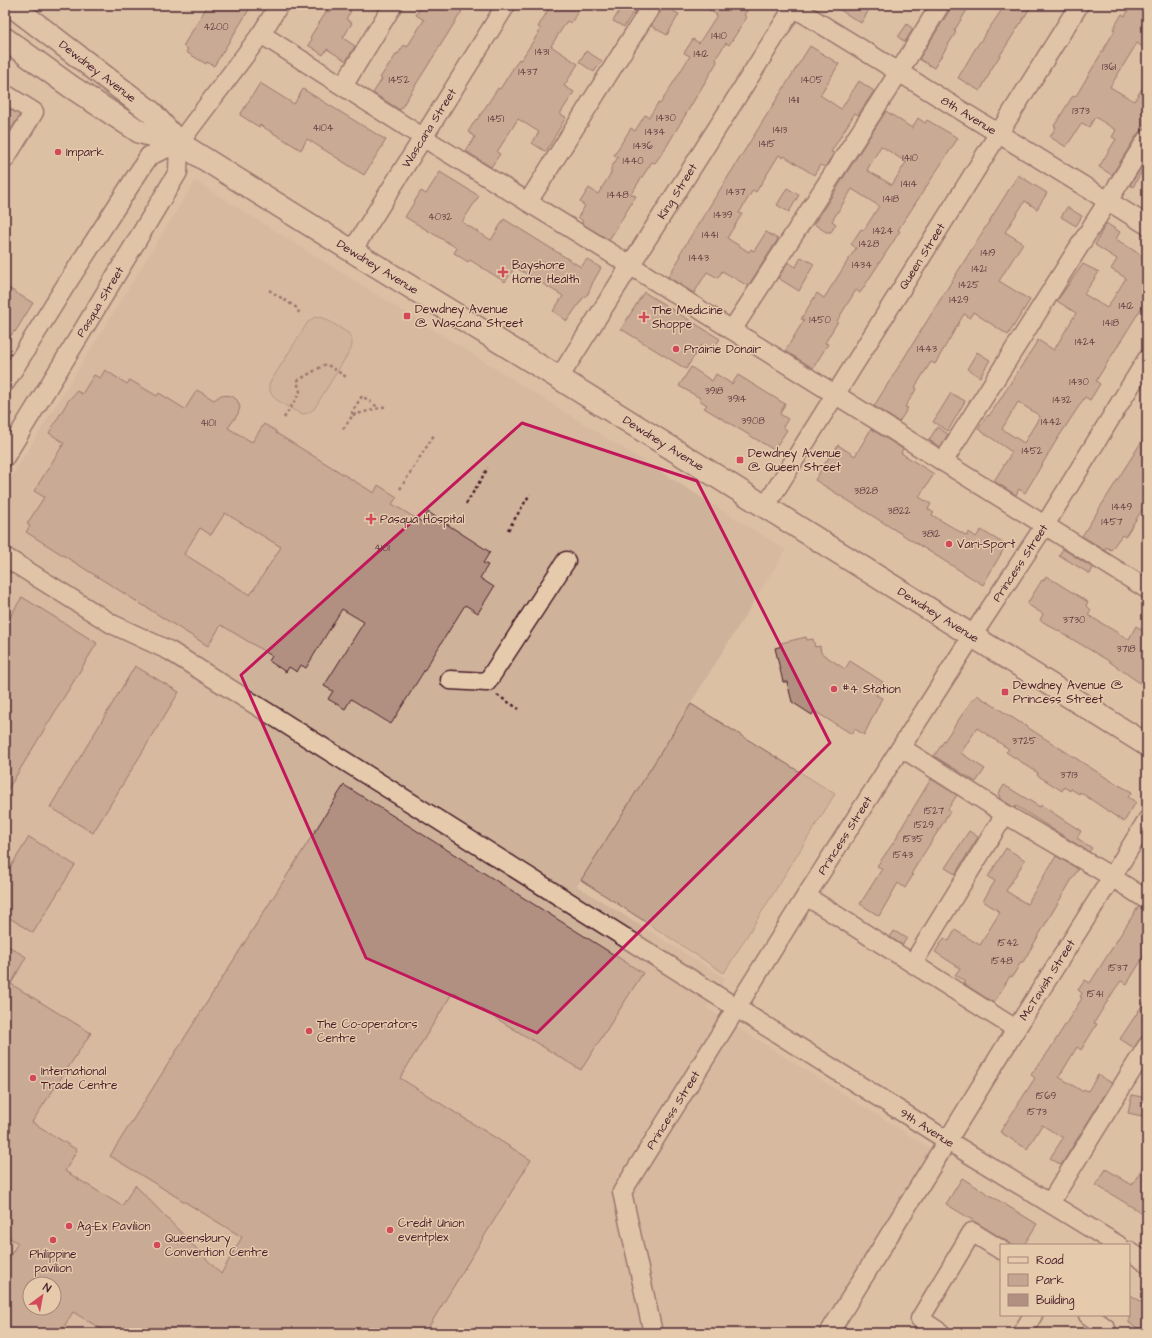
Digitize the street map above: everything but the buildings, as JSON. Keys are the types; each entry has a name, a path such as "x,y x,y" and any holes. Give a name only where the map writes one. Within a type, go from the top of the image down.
{"main road":[{"name":"Dewdney Avenue","path":"11,5 151,112 179,143 765,506 1147,745"},
{"name":"Dewdney Avenue","path":"5,39 70,86 140,132 179,143"}],"street":[{"path":"343,86 393,5"},
{"name":"Wascana Street","path":"352,251 506,5"},
{"path":"528,202 652,5"},
{"path":"732,330 899,72 940,5"},
{"name":"Queen Street","path":"765,506 1079,5"},
{"path":"5,383 68,281 149,156 179,143 260,34 276,6"},
{"name":"8th Avenue","path":"793,6 1147,225"},
{"name":"King Street","path":"559,378 793,6"},
{"path":"260,34 1147,589"},
{"path":"5,94 34,112 5,159"},
{"path":"943,462 1147,139"},
{"name":"Pasqua Street","path":"5,457 178,172 179,143"},
{"name":"Princess Street","path":"653,1333 622,1192 806,896 902,748 972,636 1045,525 1147,359"},
{"name":"9th Avenue","path":"5,557 112,624 170,650 948,1141 1116,1244"},
{"path":"450,680 487,682 566,561"},
{"path":"902,748 1005,814 1112,877 1147,900"},
{"path":"913,963 1005,814"},
{"name":"McTavish Street","path":"830,1333 1016,1029 1147,820"},
{"path":"806,896 1016,1029"},
{"path":"1050,1203 1147,1046"},
{"path":"941,1333 920,1319 972,1232 1000,1249"},
{"path":"1130,1253 1147,1262"},
{"path":"1022,1333 1032,1316"},
{"path":"1089,1316 1108,1331"}],"path":[{"path":"269,290 297,308 299,313"},
{"path":"284,418 300,392 297,381 326,364 348,378"},
{"path":"343,429 353,415 352,412 362,396 379,408"},
{"path":"353,415 387,406"},
{"path":"400,489 434,435"},
{"path":"466,504 488,468"},
{"path":"508,530 530,494"},
{"path":"494,694 519,709"}],"highlighted area":[{"path":"522,423 697,481 830,743 537,1033 366,958 241,675"}],"shaded area":[{"path":"195,181 786,550 577,886 725,978 707,1008 949,1160 841,1333 5,1333 5,487"}],"green space":[{"path":"315,317 324,318 348,333 352,345 314,409 310,412 301,414 284,405 275,398 270,390 269,384 308,322"},
{"path":"691,704 835,794 724,973 581,880"}],"place":[{"name":"Impark","path":"58,152"},
{"name":"Bayshore Home Health","path":"503,272"},
{"name":"Dewdney Avenue @ Wascana Street","path":"407,316"},
{"name":"The Medicine Shoppe","path":"644,317"},
{"name":"Prairie Donair","path":"676,349"},
{"name":"Dewdney Avenue @ Queen Street","path":"740,460"},
{"name":"Pasqua Hospital","path":"371,519"},
{"name":"Vari-Sport","path":"949,544"},
{"name":"#4 Station","path":"834,689"},
{"name":"Dewdney Avenue @ Princess Street","path":"1005,692"},
{"name":"The Co-operators Centre","path":"309,1031"},
{"name":"International Trade Centre","path":"33,1078"},
{"name":"Ag-Ex Pavilion","path":"69,1226"},
{"name":"Credit Union eventplex","path":"390,1230"},
{"name":"Philippine pavilion","path":"53,1240"},
{"name":"Queensbury Convention Centre","path":"157,1245"}]}
